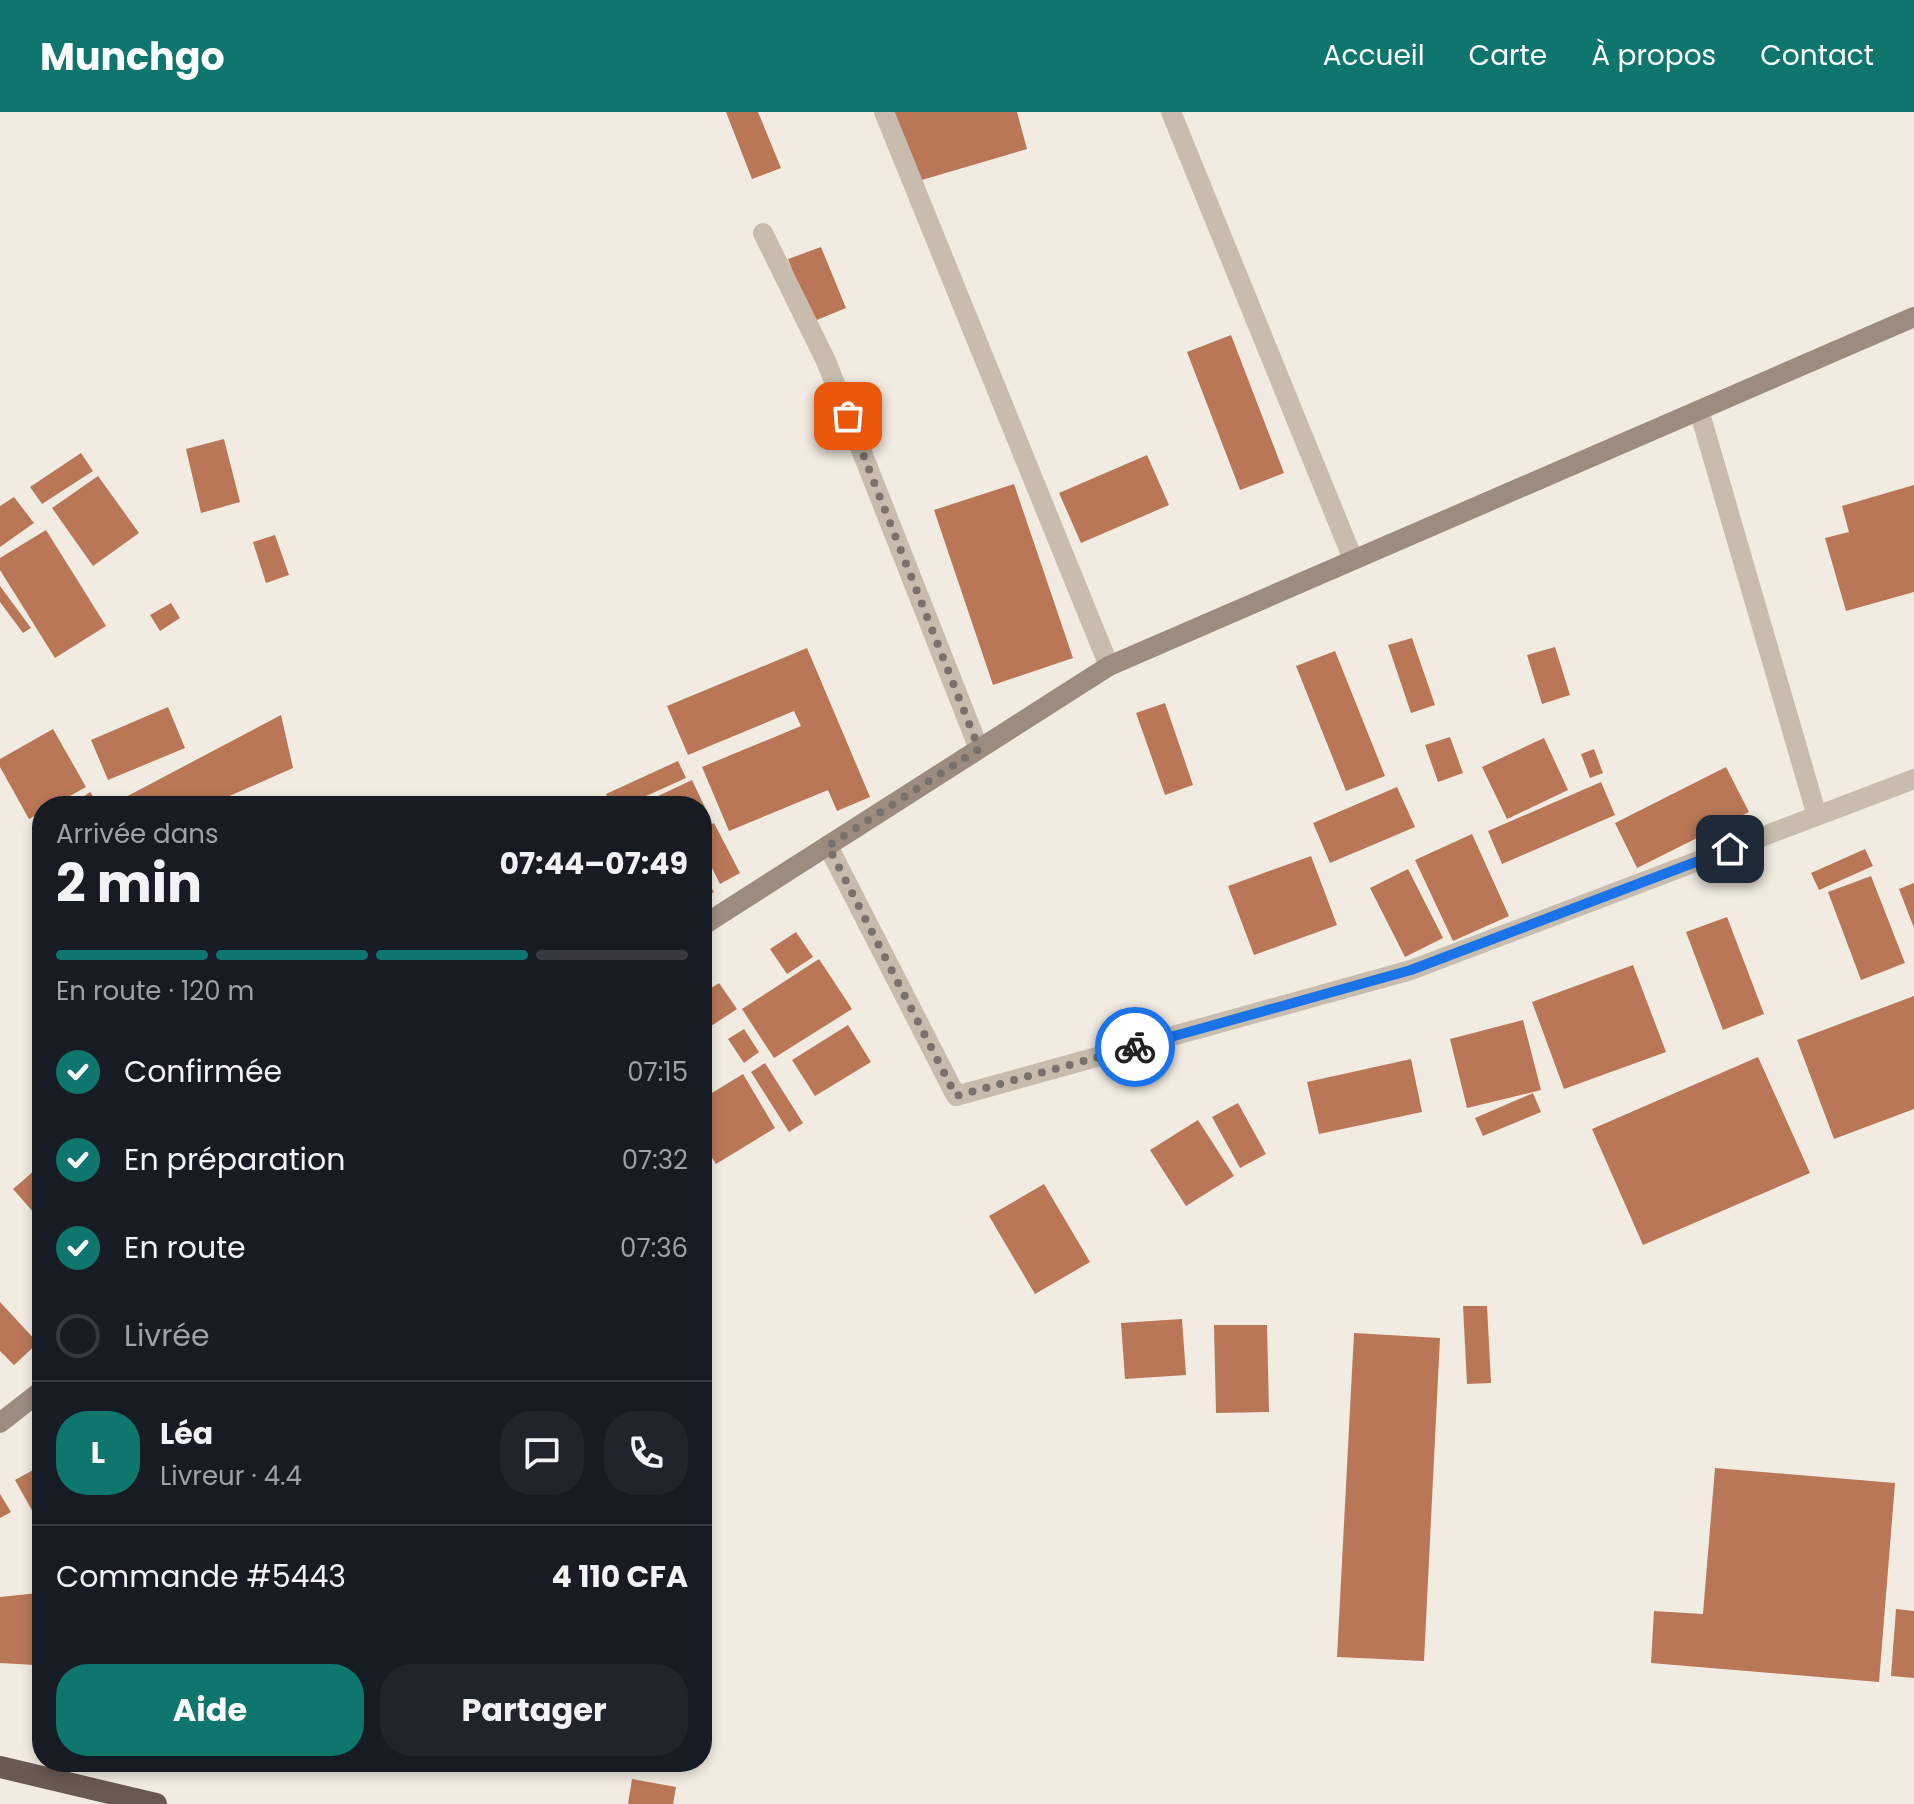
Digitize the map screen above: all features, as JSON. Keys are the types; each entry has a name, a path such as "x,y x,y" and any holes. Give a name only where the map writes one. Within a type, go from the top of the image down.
{"highway":[{"path":"0,1767 156,1804"}],"main road":[{"path":"712,920 1109,666 1914,317"},
{"path":"0,1423 32,1398"}],"street":[{"path":"884,112 1109,666"},
{"path":"1171,112 1353,559"},
{"path":"763,233 826,361 979,749"},
{"path":"1699,410 1817,816"},
{"path":"828,846 956,1096 1411,970 1914,779"}],"building":[{"path":"726,112 758,112 781,168 752,179"},
{"path":"894,112 1017,112 1027,149 915,182"},
{"path":"821,247 846,308 812,322 788,259"},
{"path":"1231,335 1284,473 1240,490 1187,352"},
{"path":"224,439 240,502 201,513 186,449"},
{"path":"81,453 93,471 42,504 30,487"},
{"path":"1147,455 1169,505 1081,543 1059,493"},
{"path":"98,476 139,533 93,566 52,508"},
{"path":"1014,484 1073,658 993,685 934,510"},
{"path":"1914,485 1914,592 1846,611 1825,538 1849,532 1842,506"},
{"path":"14,497 34,523 0,547 0,506"},
{"path":"46,530 106,626 55,658 0,570 0,558"},
{"path":"275,535 289,575 266,583 253,542"},
{"path":"0,586 31,628 23,633 0,602"},
{"path":"171,603 180,618 160,631 150,615"},
{"path":"1412,638 1435,705 1411,713 1388,645"},
{"path":"1555,647 1570,695 1542,704 1527,655"},
{"path":"807,648 870,797 837,811 828,790 729,831 702,767 801,726 794,711 688,755 667,706"},
{"path":"1335,651 1385,776 1346,791 1296,666"},
{"path":"1165,703 1193,785 1165,795 1136,713"},
{"path":"168,707 185,748 108,780 91,740"},
{"path":"281,715 293,768 230,796 128,796"},
{"path":"53,729 86,787 70,796 32,796 32,817 29,819 0,767 0,759"},
{"path":"1450,737 1463,773 1438,782 1425,745"},
{"path":"1544,738 1568,790 1507,819 1482,767"},
{"path":"1594,749 1603,773 1590,778 1581,754"},
{"path":"678,761 686,778 646,796 606,794"},
{"path":"1726,767 1749,812 1637,868 1615,823"},
{"path":"692,780 700,796 658,796"},
{"path":"1601,782 1615,815 1502,864 1488,831"},
{"path":"1397,787 1415,827 1330,863 1313,823"},
{"path":"712,824 740,873 720,884 712,868"},
{"path":"1472,834 1509,916 1453,941 1415,860"},
{"path":"1865,849 1873,866 1819,890 1811,873"},
{"path":"1311,856 1337,925 1254,955 1228,886"},
{"path":"1408,869 1443,938 1405,957 1370,888"},
{"path":"1871,876 1905,963 1861,980 1828,892"},
{"path":"1914,883 1914,928 1899,889"},
{"path":"1727,917 1764,1014 1723,1030 1686,932"},
{"path":"796,932 813,957 787,974 770,949"},
{"path":"819,959 852,1009 774,1058 742,1009"},
{"path":"1633,965 1666,1052 1564,1089 1532,1002"},
{"path":"719,983 737,1009 712,1025 712,988"},
{"path":"1914,996 1914,1109 1834,1139 1797,1040"},
{"path":"1523,1020 1541,1090 1467,1108 1450,1039"},
{"path":"848,1025 871,1062 815,1096 792,1060"},
{"path":"744,1029 759,1052 744,1063 728,1039"},
{"path":"1758,1057 1810,1173 1643,1245 1592,1129"},
{"path":"1411,1059 1422,1112 1319,1134 1307,1082"},
{"path":"765,1063 803,1123 789,1132 751,1072"},
{"path":"743,1074 775,1128 716,1164 712,1158 712,1093"},
{"path":"1533,1093 1541,1112 1483,1136 1475,1118"},
{"path":"1238,1103 1266,1154 1240,1168 1212,1117"},
{"path":"1198,1120 1234,1176 1186,1206 1150,1150"},
{"path":"32,1173 32,1211 13,1189"},
{"path":"1044,1184 1090,1262 1035,1294 989,1216"},
{"path":"0,1302 32,1337 32,1348 14,1365 0,1351"},
{"path":"1463,1306 1487,1306 1491,1383 1467,1384"},
{"path":"1182,1319 1186,1375 1125,1379 1121,1323"},
{"path":"1214,1325 1267,1325 1269,1412 1216,1413"},
{"path":"1354,1333 1440,1338 1424,1661 1337,1657"},
{"path":"1715,1468 1895,1483 1879,1682 1651,1663 1654,1611 1703,1614"},
{"path":"32,1471 32,1510 15,1480"},
{"path":"0,1494 11,1512 0,1518"},
{"path":"32,1594 32,1665 0,1663 0,1597"},
{"path":"1896,1609 1914,1611 1914,1678 1891,1676"},
{"path":"632,1779 676,1787 673,1804 628,1804"}],"way so far":[{"path":"848,416 979,749 828,846 956,1096 1135,1047"}],"route":[{"path":"1135,1047 1411,970 1730,849"}]}
